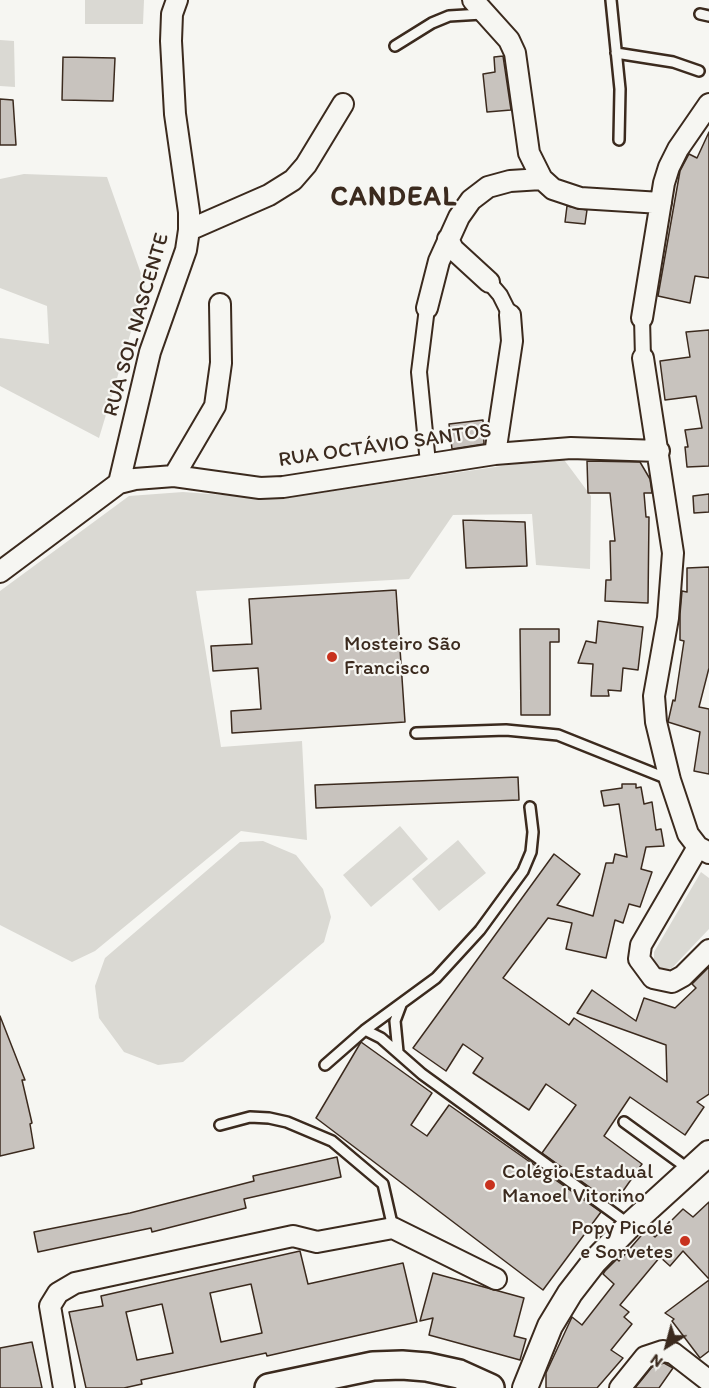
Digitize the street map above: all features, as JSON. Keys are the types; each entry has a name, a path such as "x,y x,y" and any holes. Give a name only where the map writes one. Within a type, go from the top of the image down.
{"main road":[{"path":"269,1388 372,1366 402,1365 428,1367 459,1374 490,1388"}],"street":[{"name":"RUA SOL NASCENTE","path":"119,483 150,352 186,250 189,230 189,212 175,114 171,41 172,15 177,0"},
{"path":"479,7 509,40 515,53 530,153 542,179 553,189 580,198 661,202"},
{"path":"189,230 269,195 293,180 306,165 344,104"},
{"path":"709,104 678,149 666,175 642,318 643,358 671,525 673,581 654,696 660,743 670,780 688,834 703,850 641,945 639,959 653,978 663,982 672,982 683,976 709,950"},
{"path":"428,463 419,372 427,308 436,271 448,239 471,200 488,187 500,182 542,179"},
{"path":"448,239 453,249 500,295 510,315 512,341 495,454"},
{"path":"174,476 215,406 221,363 220,304"},
{"name":"RUA OCTÁVIO SANTOS","path":"119,483 174,476 260,488 283,487 495,454 571,448 659,451"},
{"path":"0,572 119,483"},
{"path":"525,1388 550,1326 570,1293 594,1262 630,1225 709,1153"},
{"path":"64,1388 50,1306 53,1298 66,1286 293,1236 316,1242 393,1228 496,1279"},
{"path":"620,1388 645,1357 663,1351 673,1353 709,1381"}],"lane":[{"path":"611,0 620,89 619,140"},
{"path":"395,46 432,23 479,7"},
{"path":"616,53 673,62 699,71"},
{"path":"416,733 506,730 558,735 670,780"},
{"path":"325,1065 365,1030 436,978 480,930 523,871 531,852 533,832 530,807"},
{"path":"398,1052 395,1021 401,1005"},
{"path":"365,1030 398,1052 422,1074 630,1225"},
{"path":"220,1125 250,1117 269,1118 287,1122 332,1141 383,1184 393,1228"},
{"path":"624,1122 691,1170"}],"shaded area":[{"path":"85,0 144,0 143,24 85,24"},
{"path":"0,40 14,41 15,87 0,86"},
{"path":"24,174 107,177 145,285 99,438 0,386 0,338 49,344 47,306 0,288 0,179"},
{"path":"562,457 591,496 590,569 536,565 532,514 453,515 409,579 196,591 221,747 302,741 307,840 241,831 95,951 72,962 0,925 0,591 129,496 183,492 280,499"},
{"path":"400,826 428,859 371,907 343,875"},
{"path":"458,840 486,873 439,911 412,879"},
{"path":"263,841 296,855 323,889 331,917 324,942 183,1062 158,1065 124,1052 99,1018 95,986 105,958 240,842"},
{"path":"701,872 709,878 709,929 672,968 659,969 654,963 654,952"}],"building":[{"path":"503,56 511,110 487,112 483,74 495,72 494,57"},
{"path":"63,57 115,58 113,101 62,100"},
{"path":"0,99 13,100 16,145 0,145"},
{"path":"709,132 709,278 695,276 690,303 658,296 680,171 689,154 697,158"},
{"path":"567,206 587,210 585,224 565,222"},
{"path":"709,330 709,466 687,467 685,447 688,447 685,430 702,428 696,396 665,400 660,361 690,357 686,332"},
{"path":"483,420 484,444 452,449 449,424"},
{"path":"587,461 640,462 650,479 652,493 644,493 646,517 649,517 648,603 605,601 606,580 611,580 610,541 615,541 610,493 588,493"},
{"path":"709,494 709,512 694,513 693,496"},
{"path":"463,520 525,522 527,566 466,568"},
{"path":"709,567 709,668 699,707 709,709 709,774 694,771 700,732 668,722 673,700 675,701 684,641 680,640 680,614 682,591 687,592 687,568"},
{"path":"396,590 405,722 232,733 231,711 261,709 258,668 213,671 211,646 252,644 249,599"},
{"path":"598,621 643,627 638,670 623,668 621,691 608,690 609,696 591,696 593,664 578,663 586,641 596,643"},
{"path":"520,629 559,629 559,642 550,642 550,715 521,715"},
{"path":"518,777 519,800 316,808 315,785"},
{"path":"622,784 636,784 636,788 641,787 644,804 652,802 656,830 661,829 664,846 646,847 641,869 652,872 640,907 629,904 623,923 615,920 606,958 566,949 572,923 548,918 503,978 569,1025 574,1018 667,1082 666,1045 577,1013 592,990 636,1021 644,998 675,1008 696,988 692,984 709,967 709,1094 697,1102 704,1107 685,1135 630,1097 604,1136 642,1164 616,1201 611,1198 609,1201 542,1153 576,1105 546,1084 529,1110 473,1073 483,1058 463,1044 446,1071 413,1048 554,854 580,874 557,905 593,916 606,863 613,863 615,854 627,857 619,804 604,806 601,791 622,788"},
{"path":"0,1016 25,1080 22,1080 32,1123 30,1124 34,1148 0,1156"},
{"path":"361,1042 432,1093 411,1125 427,1136 449,1105 601,1212 543,1290 316,1118"},
{"path":"337,1157 341,1177 244,1199 246,1208 152,1232 151,1228 38,1252 34,1232 130,1213 254,1181 253,1176"},
{"path":"709,1202 709,1279 683,1251 670,1266 660,1257 620,1305 629,1312 624,1317 632,1324 611,1350 623,1358 597,1388 546,1388 546,1373 572,1317 582,1325 614,1284 603,1274 605,1271 617,1259 619,1261 647,1229 655,1237 683,1209 693,1217"},
{"path":"300,1251 308,1284 403,1263 417,1322 267,1356 266,1353 141,1380 142,1384 124,1388 86,1388 69,1312 103,1306 101,1296","holes":["251,1284 262,1333 221,1342 210,1293","162,1304 173,1353 137,1360 126,1312"]},
{"path":"433,1273 524,1298 514,1336 526,1339 520,1360 429,1335 433,1318 420,1321"},
{"path":"709,1280 709,1351 700,1358 672,1321 674,1319 665,1313"},
{"path":"32,1342 42,1388 0,1388 0,1348"},
{"path":"664,1363 673,1368 659,1388 635,1388 652,1367"}],"place":[{"name":"Mosteiro São Francisco","path":"332,657"},
{"name":"Colégio Estadual Manoel Vitorino","path":"490,1185"},
{"name":"Popy Picolé e Sorvetes","path":"685,1241"}],"district":[{"name":"CANDEAL","path":"394,198"}]}
